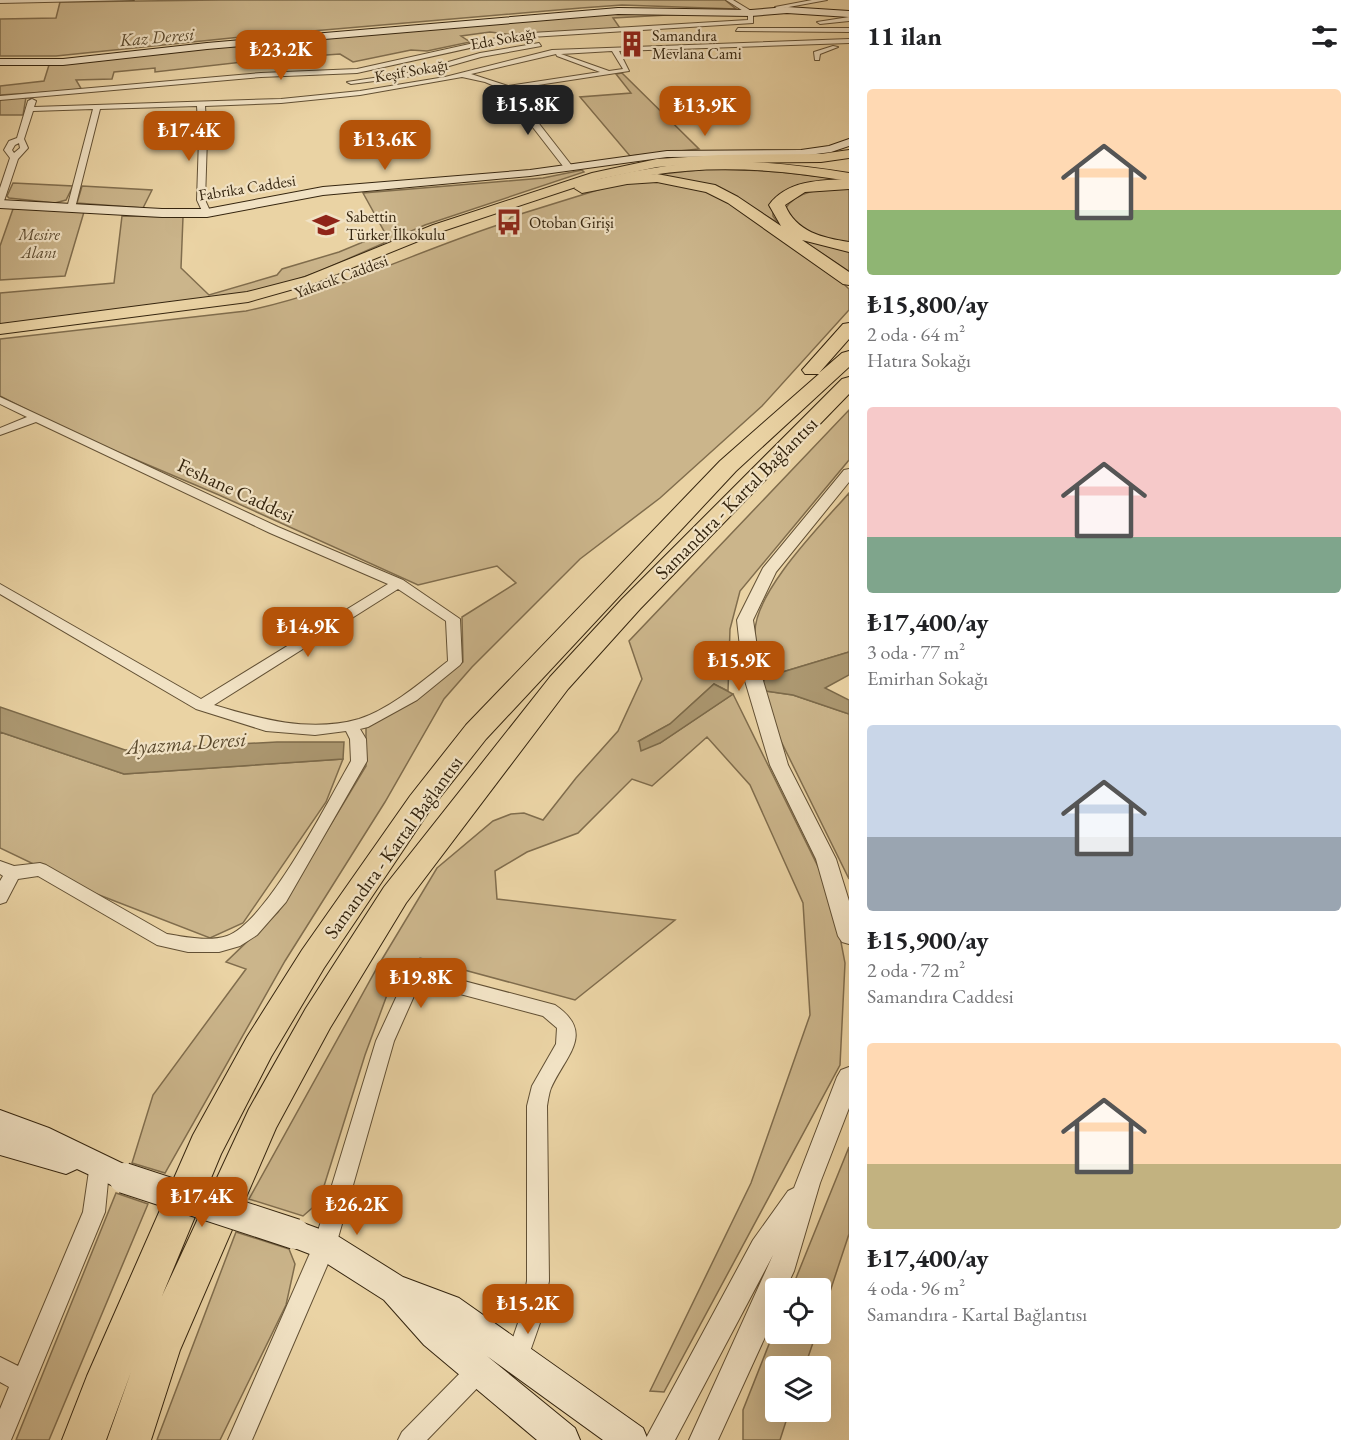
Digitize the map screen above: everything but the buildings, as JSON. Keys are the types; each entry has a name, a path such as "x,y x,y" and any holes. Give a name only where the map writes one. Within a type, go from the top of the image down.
{"highway":[{"path":"719,159 827,158 849,154"},
{"path":"582,188 627,180 657,178 710,188 733,200 849,280"},
{"path":"849,184 822,185 797,190 780,200 777,205 783,222 796,230 822,241 849,247"},
{"path":"729,466 848,328"},
{"name":"Samandıra - Kartal Bağlantısı","path":"84,1440 102,1391 206,1147 259,1047 313,959 420,803 476,732 729,466 849,357"},
{"name":"Samandıra - Kartal Bağlantısı","path":"129,1440 160,1347 262,1120 318,1018 394,895 559,683 631,604 849,383"},
{"path":"773,459 849,395"}],"main road":[{"path":"0,57 72,57 160,46 597,8 750,15 778,8 849,7"},
{"path":"0,62 63,62 198,47 618,11 750,15 787,10 849,14"},
{"name":"Fabrika Caddesi","path":"0,202 162,213 207,213 323,192 569,168 635,157 692,152 801,153 831,149 849,142"},
{"path":"635,157 719,159"},
{"name":"Yakacık Caddesi","path":"0,329 248,297 321,276 438,228 603,174 657,163 719,159 797,164 849,172"},
{"path":"784,159 849,166"},
{"name":"Yakacık Caddesi","path":"0,335 221,309 273,299 326,284 448,234 582,188 644,172 704,165 781,168 849,177"},
{"path":"0,1122 39,1137 111,1174"},
{"path":"0,1142 111,1174 325,1245 394,1289 448,1309 631,1440"},
{"path":"394,1289 435,1334 563,1440"}],"street":[{"path":"0,1 131,0"},
{"path":"729,0 750,15"},
{"path":"790,0 798,3"},
{"path":"778,8 824,0"},
{"path":"0,98 261,75 343,72 387,66 495,38 515,36 667,26 750,15 803,22"},
{"path":"815,22 849,19"},
{"path":"667,26 678,33 764,29 849,30"},
{"path":"607,30 668,46 847,41"},
{"path":"515,36 609,73"},
{"path":"575,41 625,36"},
{"path":"687,40 696,46"},
{"path":"752,44 816,56 847,41"},
{"name":"Eda Sokağı","path":"351,82 414,74 480,54 555,43"},
{"name":"Keşif Sokağı","path":"29,109 322,98 461,74 552,52 668,46"},
{"path":"461,74 487,80 507,88 627,69 614,49"},
{"path":"830,49 849,50"},
{"path":"288,65 303,66 318,72"},
{"path":"173,82 277,66"},
{"path":"343,72 360,93"},
{"path":"302,73 308,81"},
{"path":"261,75 267,84"},
{"path":"213,80 215,103"},
{"path":"507,88 569,168"},
{"path":"315,89 322,98"},
{"path":"274,93 281,101"},
{"path":"0,202 14,158 24,148 20,139 34,95"},
{"path":"201,104 203,138 201,200 207,213"},
{"path":"71,208 97,107"},
{"name":"Feshane Caddesi","path":"0,400 274,530 398,583 453,620 455,662 412,697 363,723 350,725"},
{"path":"0,432 38,417"},
{"path":"849,473 769,572 745,620 752,674 779,765 826,859 849,936"},
{"path":"201,706 398,583"},
{"path":"0,588 201,706 266,726 315,730 350,725 358,739 359,761 279,897 251,930 234,941 209,945 188,945 163,940 40,869 6,870 0,897"},
{"path":"240,1440 325,1245 385,1041 412,981 426,978 548,1010 560,1016 569,1033 549,1076 542,1084 537,1106 538,1281 530,1320 517,1358"},
{"path":"703,1440 781,1270 808,1183 849,1077"},
{"path":"0,1437 111,1174"},
{"path":"659,1440 762,1249 808,1183"},
{"path":"0,1369 23,1382"},
{"path":"410,1440 479,1370"}],"green space":[{"path":"725,0 736,9 622,5 241,37 56,56 0,56 0,19 56,18 60,2"},
{"path":"634,11 704,13 613,18 620,28 513,35 490,32 461,36 470,42 427,51 411,50 353,62 340,54 270,59 155,72 155,68 114,72 112,79 76,80 82,90 0,95 0,86 44,81 49,65 166,52"},
{"path":"622,73 699,149 630,156 580,97 631,93 616,74"},
{"path":"26,97 23,115 0,115 0,99"},
{"path":"707,169 795,174 849,181 849,183 783,193 772,201 770,207 773,208 773,216 778,223 722,189 644,176"},
{"path":"582,170 584,172 425,225 318,272 273,288 228,298 0,326 0,293 114,283 122,216 183,217 181,268 209,295 277,275 282,269 339,252 385,233 363,193 543,178"},
{"path":"653,181 716,193 827,268 849,289 849,310 762,406 660,498 580,559 472,667 444,699 385,802 285,961 165,1173 132,1163 153,1095 246,969 226,962 278,912 366,766 366,726 413,702 463,662 462,617 516,583 497,566 418,585 219,495 68,431 0,396 0,339 246,311 280,303 345,282 507,222 511,217 617,184"},
{"path":"13,183 73,186 66,200 55,203 9,198 7,196"},
{"path":"82,186 152,190 143,208 77,203"},
{"path":"849,188 849,244 823,238 796,227 785,209 797,197 805,193"},
{"name":"Mesire Alanı","path":"26,207 84,212 65,276 0,280 0,246 13,209"},
{"path":"793,234 849,251 849,272 847,270"},
{"path":"849,410 849,460 740,591 730,629 728,691 714,684 670,724 639,741 660,743 733,694 832,895 845,963 840,1065 664,1392 650,1391 751,1183 810,1015 803,903 750,785 707,737 652,786 632,779 578,833 527,852 495,871 497,899 675,920 575,1000 420,958 391,984 365,1055 319,1202 303,1216 249,1199 378,966 437,868 493,821 511,814 524,813 543,820 576,778 618,731 642,679 629,641"},
{"path":"849,493 849,652 766,677 757,649 755,632 758,616 766,597 807,540"},
{"path":"759,690 793,695 849,714 849,879 774,727"},
{"path":"0,732 124,774 343,759 326,802 243,923 210,938 94,893 0,848"},
{"path":"849,1147 849,1234 831,1289 831,1278 796,1278"},
{"path":"116,1193 148,1204 49,1440 16,1440"},
{"path":"236,1232 289,1249 295,1264 286,1305 220,1440 157,1440"},
{"path":"769,1344 813,1344 808,1356 765,1356 765,1422 786,1422 780,1440 743,1440 743,1410"}],"shaded area":[{"path":"849,652 849,675 825,688 849,700 849,714 793,695 759,690 766,677"},
{"path":"714,684 733,694 660,743 641,751 639,741 670,724"},
{"path":"0,707 125,750 277,742 344,742 343,759 124,774 0,732"}],"place":[{"name":"Samandıra Mevlana Cami","path":"632,44"},
{"name":"Otoban Girişi","path":"509,222"},
{"name":"Sabettin Türker İlkokulu","path":"326,225"}],"water label":[{"name":"Kaz Deresi","path":"157,37"},
{"name":"Ayazma Deresi","path":"186,743"}]}
